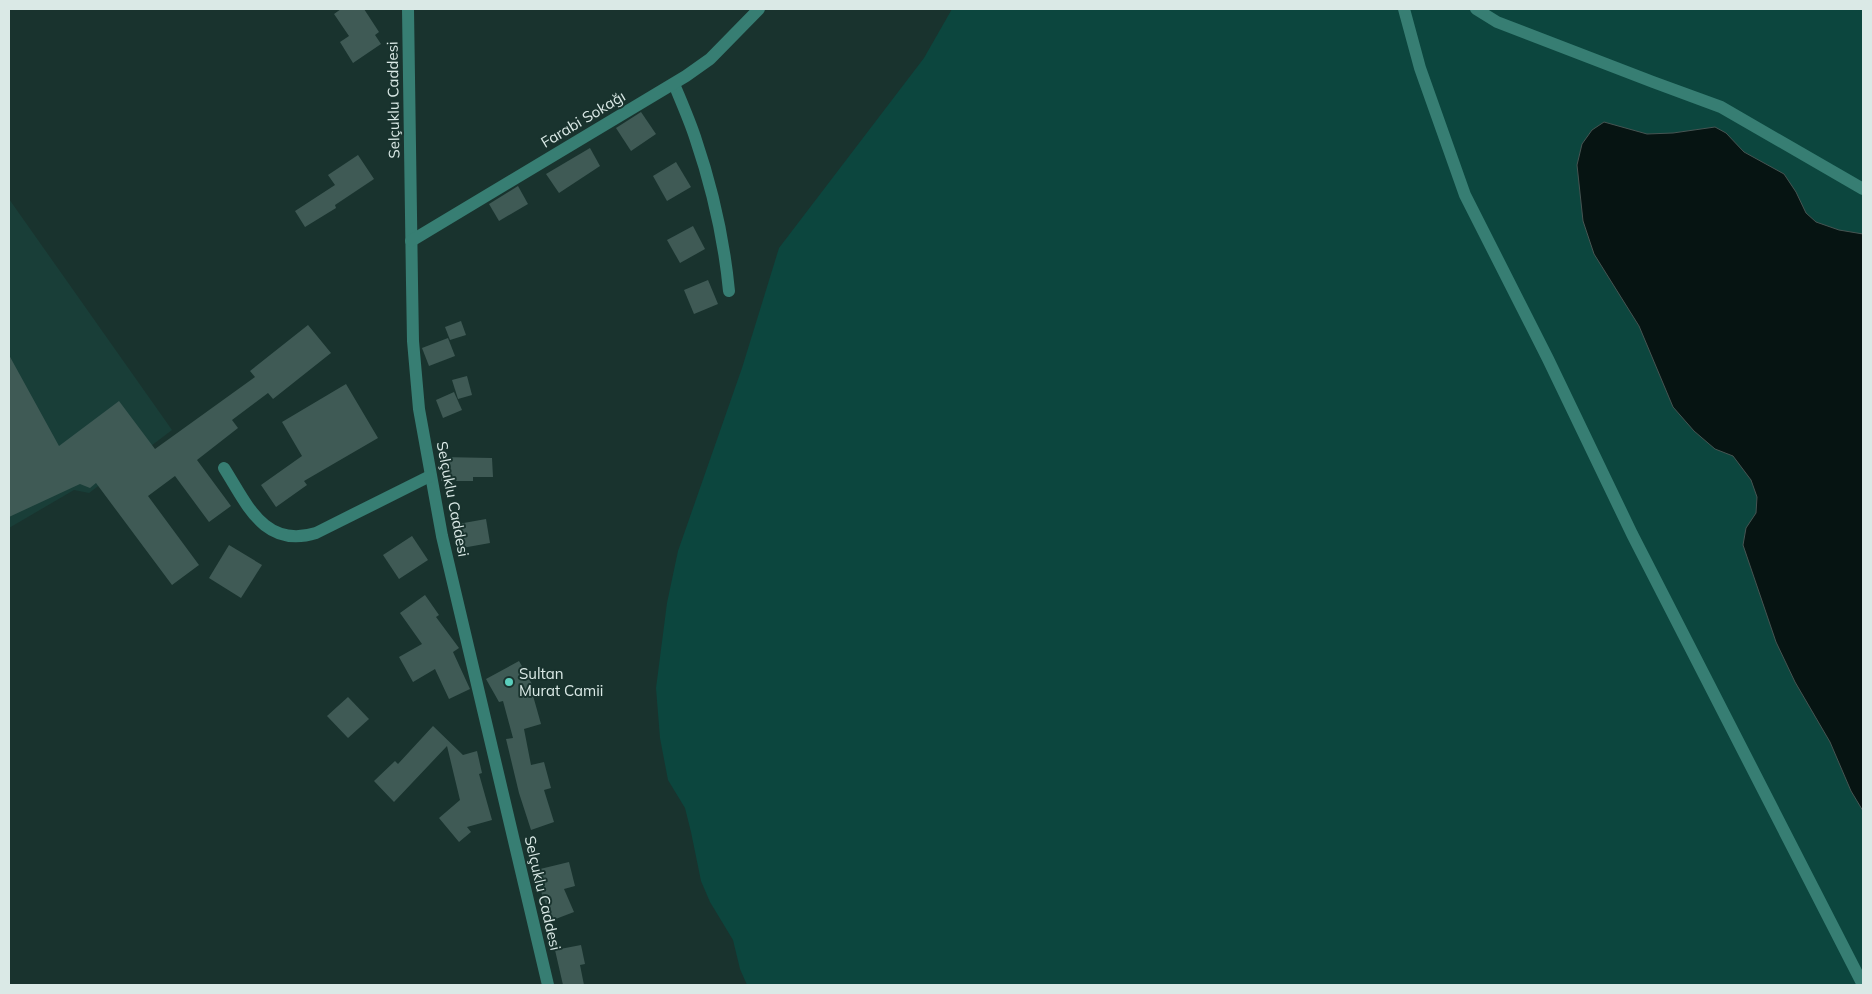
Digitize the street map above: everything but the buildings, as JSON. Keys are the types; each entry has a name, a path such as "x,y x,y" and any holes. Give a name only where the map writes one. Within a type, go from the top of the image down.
{"street":[{"name":"Selçuklu Caddesi","path":"408,9 411,241 414,341 420,409 430,476 442,536 548,985"},
{"name":"Farabi Sokağı","path":"411,241 674,84 710,59 759,9"},
{"path":"1404,9 1420,68 1466,195 1548,359 1632,534 1863,985"},
{"path":"1476,9 1497,22 1721,107 1863,189"},
{"path":"674,84 695,135 708,179 725,255 729,291"},
{"path":"224,468 252,512 262,524 286,536 303,537 316,533 430,476"}],"shaded area":[{"path":"1604,122 1647,134 1673,133 1715,127 1726,133 1744,152 1784,174 1796,192 1806,213 1816,222 1839,230 1863,234 1863,811 1851,791 1830,742 1795,682 1776,642 1743,545 1746,528 1756,513 1757,497 1751,480 1733,456 1715,449 1694,431 1673,407 1639,326 1594,254 1583,221 1577,165 1582,144 1592,130"},
{"path":"9,199 172,430 89,493 74,490 9,528"}],"green space":[{"path":"952,9 1863,9 1863,985 747,985 740,969 733,940 710,902 701,881 685,808 668,780 660,738 656,688 667,603 678,551 742,368 779,248 924,58"}],"place":[{"name":"Sultan Murat Camii","path":"509,682"}]}
